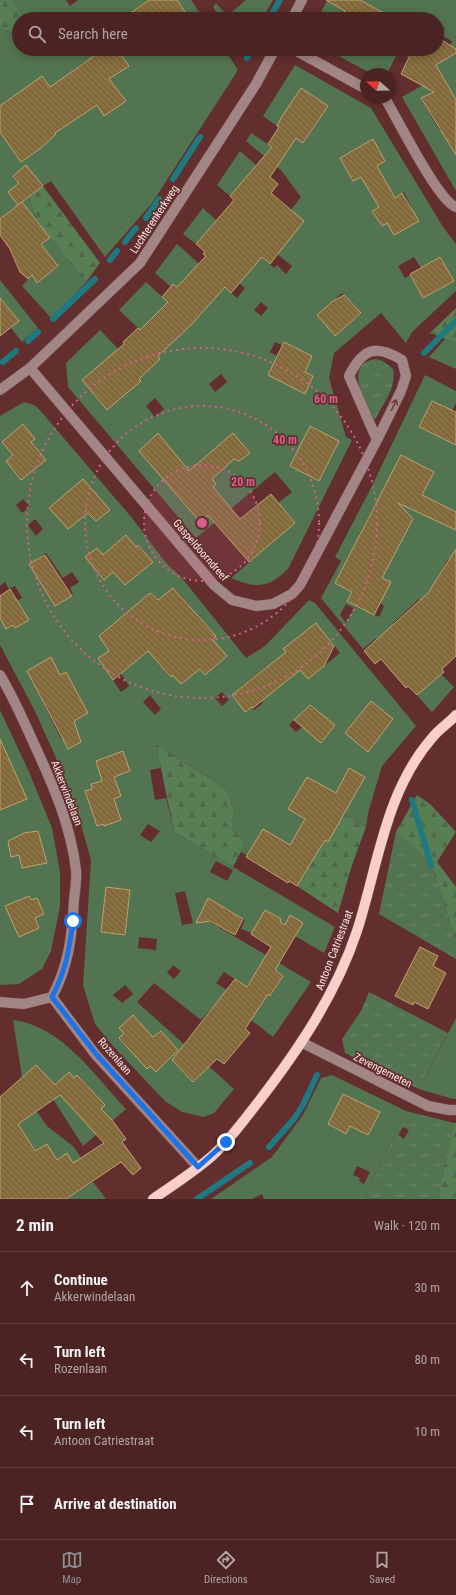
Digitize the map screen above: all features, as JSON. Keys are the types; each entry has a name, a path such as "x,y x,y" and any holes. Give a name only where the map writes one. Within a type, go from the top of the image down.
{"main road":[{"name":"Antoon Catriestraat","path":"153,1199 198,1167 226,1142 275,1080 323,1009 342,968 356,931 385,830 402,783 432,737 456,715"}],"street":[{"path":"296,12 302,0"},
{"name":"Luchterenkerkweg","path":"0,390 30,368 140,263 256,84 271,56"},
{"path":"306,56 360,86"},
{"path":"388,104 438,190 451,205 456,207"},
{"name":"Gaspeldoorndreef","path":"30,368 214,585 232,600 256,606 273,604 292,594 300,586 377,440 401,390 406,376 402,360 387,351 370,351 357,360 350,376 377,440"},
{"name":"Akkerwindelaan","path":"0,675 16,703 44,766 68,826 76,871 68,959 52,997"},
{"path":"0,1002 24,1004 52,997"},
{"name":"Rozenlaan","path":"52,997 96,1054 198,1167"},
{"name":"Zevengemeten","path":"301,1042 428,1106 456,1110"}],"green space":[{"path":"0,0 12,0 20,12 12,12 12,33 0,29"},
{"path":"12,0 66,0 70,6 78,0 149,0 132,12 20,12"},
{"path":"171,0 191,0 199,12 183,12"},
{"path":"246,0 273,0 266,12 232,12"},
{"path":"360,0 456,0 456,49 450,45 452,41 444,37 444,12 368,12"},
{"path":"327,1 345,11 344,12 321,12"},
{"path":"216,3 224,12 216,12 213,7"},
{"path":"0,29 12,33 12,56 96,56 86,65 84,62 72,71 104,115 126,101 109,79 128,66 122,56 229,56 238,70 152,203 105,257 51,181 43,186 33,173 20,170 13,176 19,183 8,192 18,205 29,197 37,222 28,229 0,219 0,132 21,162 56,135 55,133 73,121 42,77 0,106"},
{"path":"456,53 456,100 447,85 421,99 439,130 456,120 456,150 454,152 456,155 456,191 402,97 423,85 417,76"},
{"path":"339,56 396,56 390,68 361,68"},
{"path":"295,65 360,102 360,104 364,104 371,108 443,227 456,244 456,291 412,332 406,343 381,313 334,353 329,378 346,437 352,440 288,569 268,583 255,585 240,582 231,578 295,523 278,503 292,492 275,472 196,538 68,387 66,363 100,330 143,375 160,359 158,356 153,317 140,330 119,310 146,282 192,324 177,287 173,284 171,287 155,273 177,244 237,298 245,288 231,276 251,270 262,257 274,268 277,265 286,274 292,266 243,226 291,210 301,197 281,170 246,141 251,133 284,155 296,138 304,143 328,106 301,88 277,126 263,116","holes":["373,139 385,161 353,181 340,158","404,192 418,221 394,235 387,223 381,226 372,211","414,257 421,268 440,257 454,281 423,298 410,275 405,278 398,266","342,293 361,314 335,336 317,315","261,302 268,308 261,316 254,310","275,342 282,345 284,342 312,356 305,372 313,376 305,393 268,375 277,356 270,352","105,361 107,410 82,380","221,374 227,382 215,392 209,384","155,398 164,409 155,417 146,406","310,427 339,441 319,481 290,466","158,434 181,461 162,477"]},
{"path":"240,151 256,165 230,196 217,185"},
{"path":"43,186 100,263 86,282 37,222 29,197"},
{"path":"203,208 216,220 196,244 183,234"},
{"path":"50,238 86,282 52,319 22,286 32,275 37,283 58,267 41,244"},
{"path":"0,280 38,328 22,342 11,328 19,321 0,298"},
{"path":"456,308 456,343 430,333"},
{"path":"445,339 456,343 456,369 429,357"},
{"path":"376,359 383,361 393,369 394,376 391,389 375,420 362,394 358,375 360,368 366,362"},
{"path":"425,375 456,391 456,403 452,411 432,401 419,427 456,445 456,512 448,508 441,523 456,530 456,567 448,559 434,584 432,613 419,599 393,623 405,637 375,639 363,649 321,598 341,561 335,557 371,488","holes":["420,465 434,472 420,500","375,504 411,522 395,553 359,535","347,560 390,582 380,603 384,606 379,617 355,605 360,596","346,604 354,608 346,623 340,615"]},
{"path":"24,402 36,406 132,518 166,563 182,578 246,658 265,646 309,600 315,603 416,726 382,766 368,813 366,827 344,814 345,812 305,819 301,825 306,828 305,854 270,833 262,846 255,842 247,855 241,852 245,844 232,829 234,811 227,790 156,744 161,768 150,770 155,800 166,798 174,832 335,927 324,953 295,936 297,932 280,922 281,919 266,910 252,933 241,929 245,920 215,902 205,919 311,982 273,1037 238,1010 232,1018 215,1004 201,1020 154,983 137,1002 234,1089 214,1113 204,1117 182,1112 165,1101 112,1045 95,1024 83,985 91,860 78,814 60,767 35,711 0,645 0,618 7,629 13,625 15,628 28,620 17,601 22,598 15,586 9,589 5,582 0,586 0,416","holes":["23,424 35,439 31,442 46,460 21,480 6,461 13,455 2,442","23,499 30,507 22,513 16,505","50,508 109,509 96,521 88,513 68,529","35,519 43,529 36,536 28,525","126,535 136,547 139,545 153,562 125,585 113,572 104,580 92,565","97,548 103,555 86,557","46,553 63,578 72,572 79,582 70,588 73,594 55,606 30,564","174,588 190,606 155,636 124,615 150,593 158,600","316,623 340,653 308,679 284,649","216,636 200,669 181,684 172,675 170,677 158,662","129,650 137,660 126,669","108,652 129,686 121,692 98,658","51,658 60,675 66,672 88,713 70,723 78,732 81,742 68,748 63,738 61,739 27,671","265,668 280,686 262,701 263,703 254,710 239,689","222,692 229,700 222,706 215,698","150,695 161,709 155,715 143,702","371,702 393,720 368,751 345,733","315,709 335,725 321,743 302,727 296,732 289,725 302,712 308,718","123,751 130,771 114,777 121,796 114,799 121,820 105,826 104,824 97,826 85,792 92,789 91,784 102,781 96,761","148,824 160,831 151,842 140,835","216,861 233,870 227,881 210,872","106,887 130,890 125,935 101,932","185,891 193,923 182,925 175,893","139,937 157,939 156,950 138,948","262,962 283,976 271,996 268,994 239,998 216,983 224,972 247,987","173,965 181,971 174,979 167,973","125,985 133,994 122,1003 113,995","133,1015 153,1037 161,1031 176,1048 170,1055 171,1057 156,1072 120,1038 124,1033 119,1028","192,1060 200,1076 193,1082 182,1070"]},
{"path":"441,674 454,687 432,712 417,695"},
{"path":"0,710 29,772 52,828 60,872 60,906 51,951 42,969 19,984 0,985","holes":["38,831 46,863 22,868 19,855 11,856 8,841 24,833"]},
{"path":"156,744 227,790 234,811 232,829 245,844 233,867 174,832"},
{"path":"417,795 430,804 456,832 437,862 456,887 456,941 431,862 396,832"},
{"path":"343,813 366,827 352,865 338,913 297,886 313,860 304,855 322,838 328,842"},
{"path":"396,832 431,862 456,941 456,959 379,914"},
{"path":"369,992 448,1033 419,1089 345,1053 342,1039 361,1011"},
{"path":"456,1018 456,1099 453,1099 419,1089"},
{"path":"13,1020 31,1024 62,1042 89,1067 126,1109 83,1146 44,1085 26,1096 47,1126 74,1147 81,1158 73,1163 67,1154 57,1160 47,1144 36,1151 45,1166 18,1124 0,1112 25,1096","holes":["36,1065 43,1073 32,1084 24,1075","69,1072 74,1078 78,1075 105,1105 101,1109 53,1087"]},
{"path":"332,1075 406,1111 365,1195 369,1199 264,1199 262,1194 252,1199 211,1199 272,1157 303,1115 321,1078","holes":["343,1094 380,1112 368,1135 350,1126 346,1134 328,1124","357,1166 370,1172 364,1184 359,1181 360,1178 353,1175"]},
{"path":"406,1111 454,1123 439,1192 440,1199 369,1199 365,1195","holes":["403,1127 409,1130 404,1139 398,1135"]},
{"path":"454,1123 456,1123 456,1199 440,1199 439,1192"},
{"path":"93,1182 106,1199 66,1199"}],"building":[{"path":"149,0 177,0 185,12 132,12"},
{"path":"326,0 360,0 382,12 344,12"},
{"path":"444,41 456,49 456,53 436,65 456,100 456,155 421,98 434,92 401,74 410,56 444,56"},
{"path":"94,56 122,56 129,66 109,79 126,101 104,116 97,105 55,133 56,134 41,148 21,162 0,132 0,106 42,76 50,87"},
{"path":"301,88 328,106 303,143 296,138 270,177 278,184 271,193 304,221 270,264 262,257 231,293 225,287 190,326 158,356 160,359 139,379 141,381 107,410 82,380 124,344 123,342 138,328 140,330 168,302 162,297 173,284 177,287 206,256 203,254 205,252 196,244 234,200 230,196 272,147 268,144 279,127 277,126 281,118"},
{"path":"373,139 385,161 377,166 395,198 402,193 419,221 394,235 387,223 382,226 372,211 379,207 361,177 353,181 340,158"},
{"path":"26,165 43,186 18,205 8,192 19,183 13,176"},
{"path":"22,202 50,238 41,244 58,266 37,283 32,275 28,279 20,272 10,249 0,235 0,219"},
{"path":"440,257 454,281 423,298 410,274"},
{"path":"344,295 361,313 335,336 317,315 333,301"},
{"path":"0,298 19,321 0,336"},
{"path":"284,342 312,356 305,372 313,376 305,394 268,375"},
{"path":"432,401 456,412 456,445 419,427"},
{"path":"23,424 35,439 31,442 46,460 21,480 6,461 13,455 2,442"},
{"path":"310,426 339,441 319,481 290,466"},
{"path":"158,433 189,471 233,433 250,453 239,461 234,459 212,479 216,484 213,487 240,519 271,494 295,523 249,562 208,515 200,522 139,451"},
{"path":"401,455 434,472 422,495 456,512 456,530 398,503 413,519 382,578 391,582 374,615 347,601 352,592 335,583"},
{"path":"83,479 110,510 96,521 88,513 68,529 49,508"},
{"path":"126,535 136,547 138,545 153,562 125,585 113,572 104,580 85,557 97,548 103,555"},
{"path":"456,549 456,656 442,669 444,672 417,695 408,686 406,688 381,659 375,664 364,651 428,593"},
{"path":"45,555 72,596 55,606 29,564"},
{"path":"173,588 216,636 213,640 227,656 205,675 200,669 181,684 172,675 171,677 148,651 113,680 98,658 109,651 99,636 150,593 158,600"},
{"path":"10,589 29,620 15,628 13,625 6,629 0,618 0,596"},
{"path":"316,623 334,646 324,666 308,679 300,670 253,708 252,707 245,712 232,695 286,652 283,649"},
{"path":"51,657 60,675 66,672 88,713 74,721 81,742 68,749 27,671"},
{"path":"371,701 393,719 368,752 345,733"},
{"path":"310,705 335,725 321,743 294,720"},
{"path":"0,739 27,799 0,810"},
{"path":"123,751 130,771 114,777 121,796 114,799 121,820 104,826 104,824 97,826 85,791 92,789 91,784 102,781 96,761"},
{"path":"349,768 365,777 328,842 325,840 297,886 289,881 288,883 246,857 263,829 290,845 305,819 288,809 307,777 336,793"},
{"path":"38,831 47,863 22,868 19,855 11,857 8,841 24,833"},
{"path":"106,887 130,890 125,935 101,932"},
{"path":"29,896 31,900 37,898 44,914 35,918 39,928 19,937 5,906"},
{"path":"208,898 243,919 235,935 210,921 196,923"},
{"path":"265,910 281,919 280,922 285,925 290,915 303,923 275,970 283,976 270,996 268,994 245,1029 250,1033 224,1064 217,1059 193,1082 172,1060 235,979 247,987 271,947 251,934"},
{"path":"420,947 438,956 433,966 446,973 428,1009 414,1002 413,1005 395,996"},
{"path":"133,1015 153,1037 161,1031 178,1050 156,1072 150,1066 147,1069 119,1038 124,1033 119,1028"},
{"path":"36,1065 55,1085 69,1072 74,1078 77,1075 105,1105 101,1109 112,1120 126,1139 122,1142 141,1168 133,1175 121,1162 66,1199 0,1199 0,1097","holes":["60,1095 104,1143 73,1163 67,1153 57,1160 47,1144 35,1151 18,1124"]},
{"path":"343,1094 380,1112 368,1135 350,1126 346,1134 328,1124"}],"waterway":[{"path":"273,12 280,0"},
{"path":"173,179 200,137"},
{"path":"146,218 159,199"},
{"path":"125,242 136,228"},
{"path":"110,260 117,251"},
{"path":"53,319 95,279"},
{"path":"424,353 456,321"},
{"path":"28,341 38,332"},
{"path":"3,362 16,351"},
{"path":"412,800 431,865"},
{"path":"269,1147 294,1119 303,1105 317,1075"},
{"path":"197,1199 250,1163"}],"route":[{"path":"73,921 68,959 52,997 96,1054 198,1167 226,1142"}]}
